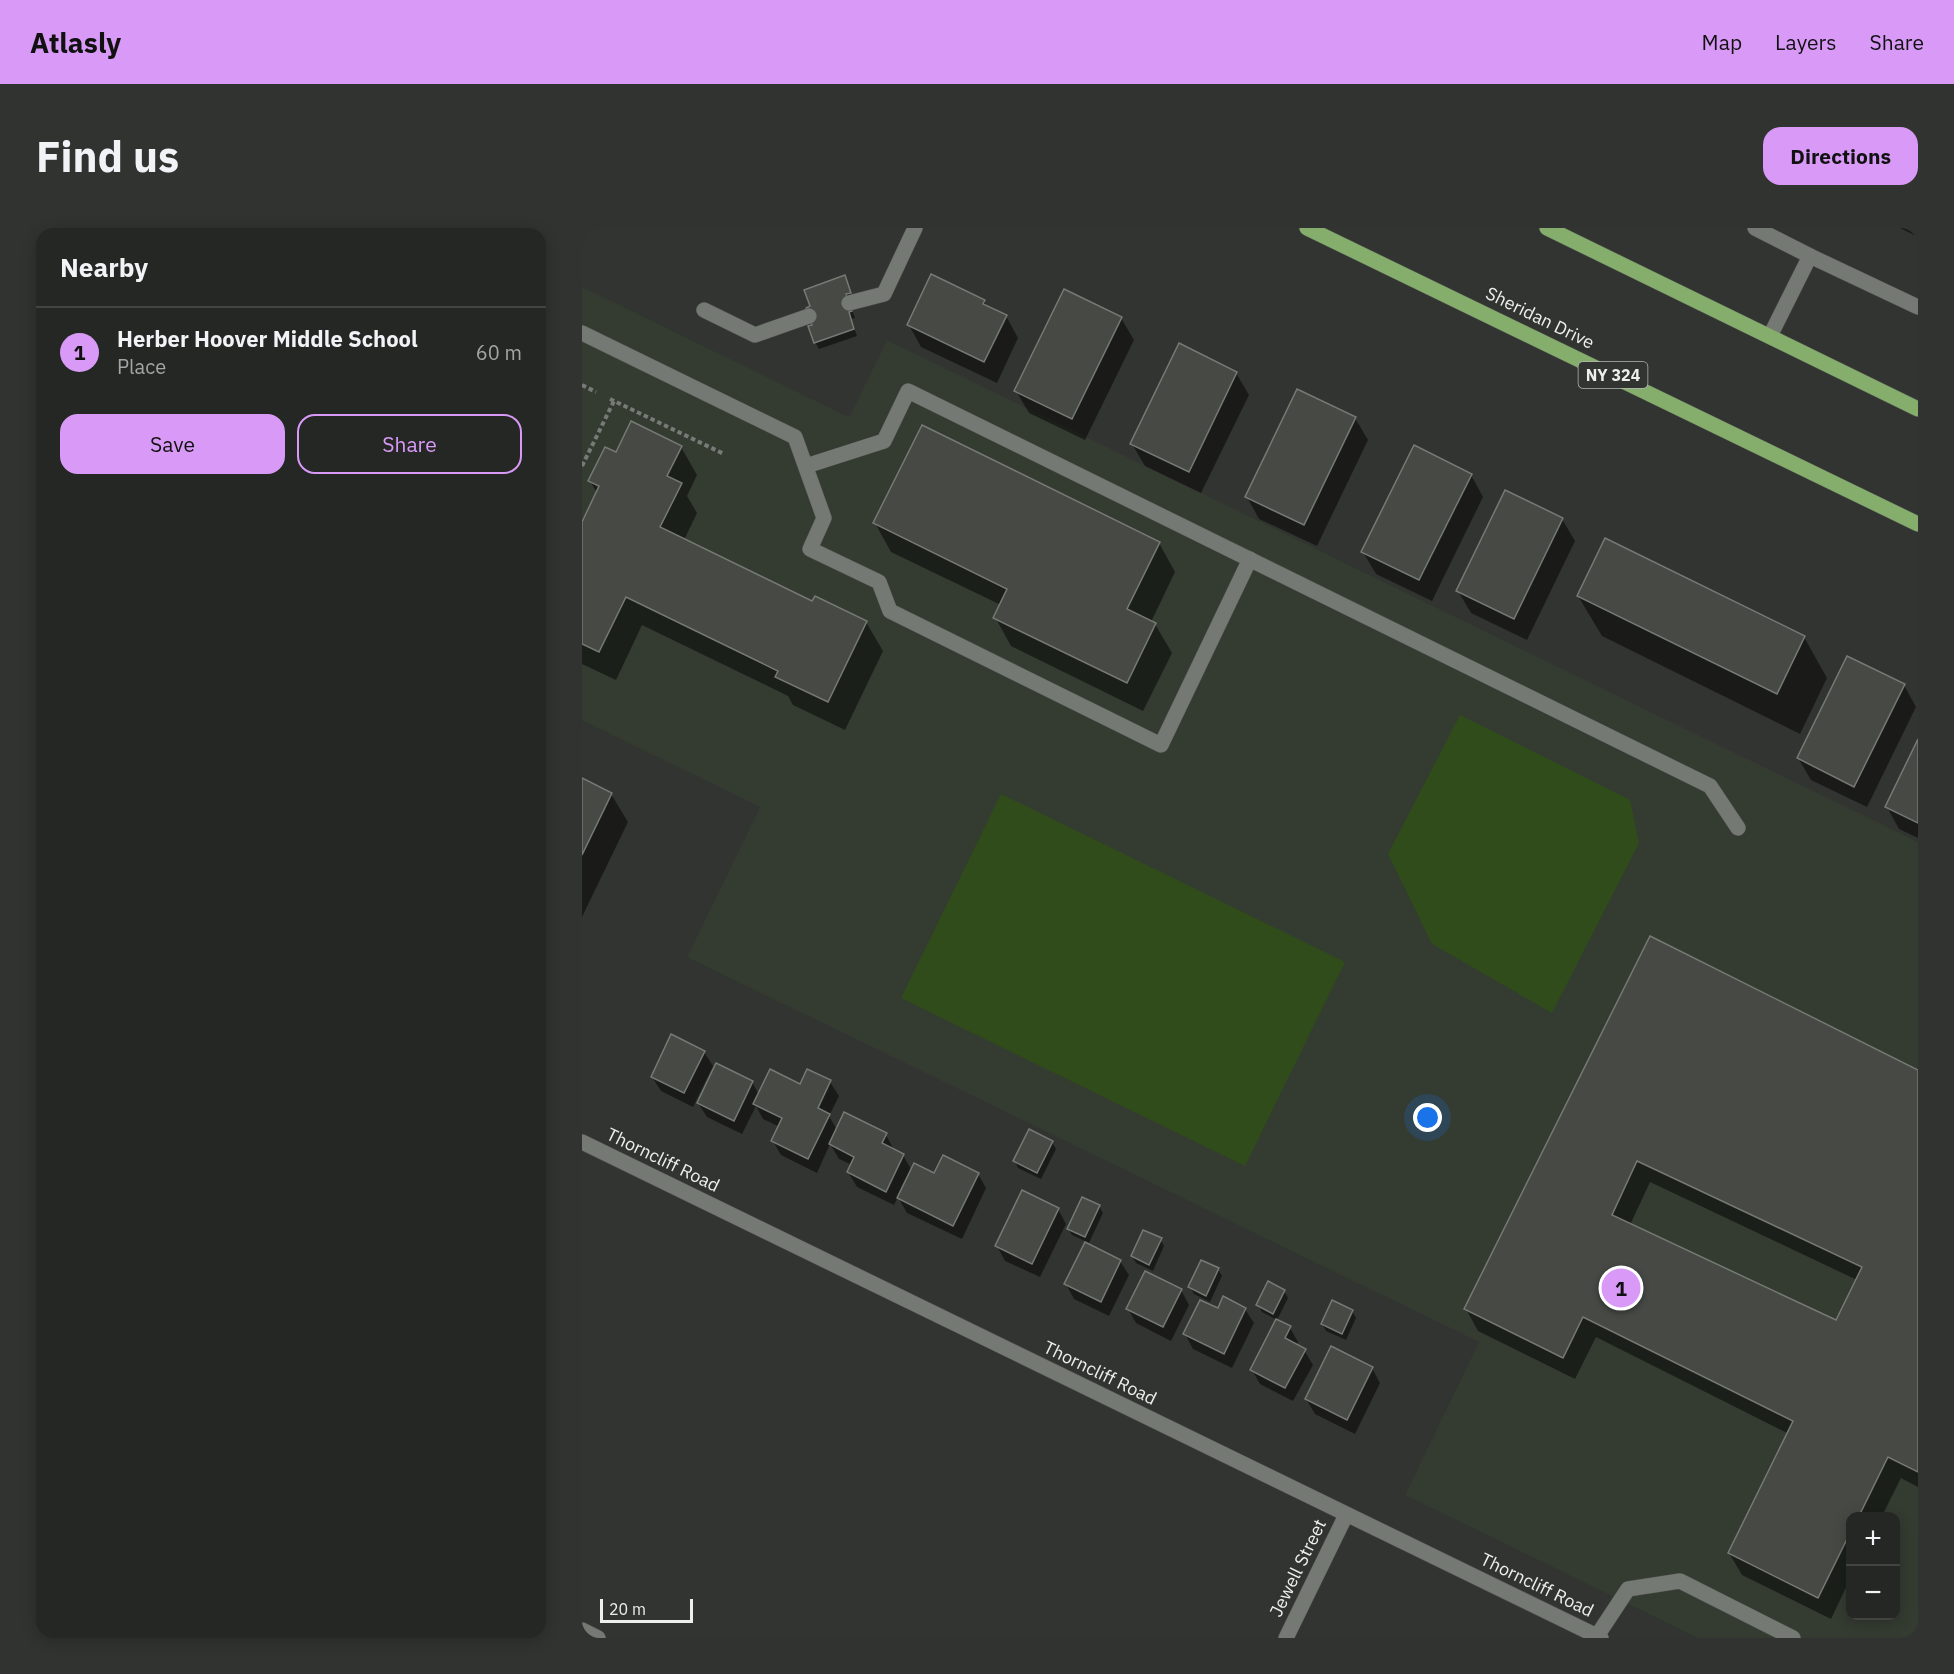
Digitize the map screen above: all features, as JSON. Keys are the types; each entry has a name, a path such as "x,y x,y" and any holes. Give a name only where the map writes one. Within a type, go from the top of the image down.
{"main road":[{"name":"Sheridan Drive","path":"1307,228 1918,524"},
{"path":"1546,228 1572,234 1770,336 1918,408"}],"street":[{"path":"849,303 884,294 915,228"},
{"path":"1755,228 1918,307"},
{"path":"1770,336 1810,256"},
{"path":"704,310 755,335 809,316"},
{"path":"582,333 795,437 824,518 810,549 879,582 890,611 1161,745 1250,560"},
{"path":"806,466 884,441 908,391 1710,786 1737,828"},
{"name":"Thorncliff Road","path":"582,1142 1599,1637"},
{"name":"Jewell Street","path":"1286,1638 1346,1515"},
{"path":"1599,1637 1628,1589 1680,1581 1793,1638"},
{"path":"582,1630 598,1638"}],"path":[{"path":"582,385 596,392"},
{"path":"582,466 612,400 724,454"}],"shaded area":[{"path":"582,287 849,417 887,340 1918,842 1918,1638 1698,1638 1405,1495 1479,1342 687,957 760,807 582,720"}],"green space":[{"path":"1460,715 1630,800 1639,843 1552,1013 1432,944 1388,854"},
{"path":"1001,794 1345,962 1245,1166 901,998"}],"building":[{"path":"931,274 985,300 983,304 1007,315 984,362 907,325"},
{"path":"845,275 851,293 846,294 852,311 849,312 854,329 814,343 808,326 812,325 806,308 810,306 804,290"},
{"path":"1064,289 1122,317 1072,419 1014,391"},
{"path":"1179,343 1237,372 1189,472 1130,444"},
{"path":"1297,389 1356,417 1304,525 1245,497"},
{"path":"631,421 682,446 667,476 682,483 660,527 812,601 815,596 867,621 828,702 775,677 778,671 626,597 599,652 582,644 582,522 599,486 588,481 605,447 616,452"},
{"path":"922,425 1160,542 1127,609 1156,623 1127,683 993,618 1007,589 873,523"},
{"path":"1414,445 1472,474 1419,580 1361,552"},
{"path":"1505,490 1563,518 1514,619 1456,591"},
{"path":"1605,538 1805,636 1777,694 1577,596"},
{"path":"1847,656 1905,684 1854,787 1797,758"},
{"path":"1918,739 1918,823 1885,807"},
{"path":"582,778 612,793 582,855"},
{"path":"1650,936 1918,1070 1918,1472 1888,1457 1861,1512 1846,1512 1846,1541 1818,1598 1728,1553 1793,1421 1583,1317 1563,1358 1464,1309","holes":["1637,1161 1862,1267 1836,1320 1612,1215"]},
{"path":"671,1034 705,1051 684,1093 651,1077"},
{"path":"716,1063 753,1081 734,1121 697,1103"},
{"path":"770,1069 800,1084 807,1069 831,1080 818,1108 830,1114 808,1159 771,1141 782,1118 753,1104"},
{"path":"844,1112 887,1133 882,1143 904,1154 886,1192 847,1172 854,1157 829,1144"},
{"path":"1029,1129 1053,1141 1037,1173 1013,1161"},
{"path":"943,1155 979,1173 953,1226 897,1198 914,1163 934,1173"},
{"path":"1022,1190 1059,1208 1032,1264 995,1246"},
{"path":"1082,1197 1100,1205 1085,1237 1067,1229"},
{"path":"1143,1230 1162,1238 1149,1265 1131,1256"},
{"path":"1085,1242 1121,1260 1101,1302 1064,1284"},
{"path":"1201,1260 1219,1268 1206,1296 1188,1287"},
{"path":"1145,1271 1182,1289 1163,1327 1126,1309"},
{"path":"1268,1281 1285,1290 1273,1314 1256,1305"},
{"path":"1223,1296 1246,1308 1224,1354 1183,1334 1200,1300 1218,1308"},
{"path":"1332,1300 1353,1310 1342,1334 1321,1324"},
{"path":"1276,1319 1291,1326 1285,1338 1306,1349 1285,1388 1250,1370"},
{"path":"1331,1346 1373,1367 1347,1420 1305,1399"}],"place":[{"name":"Herber Hoover Middle School","path":"1621,1288"}]}
